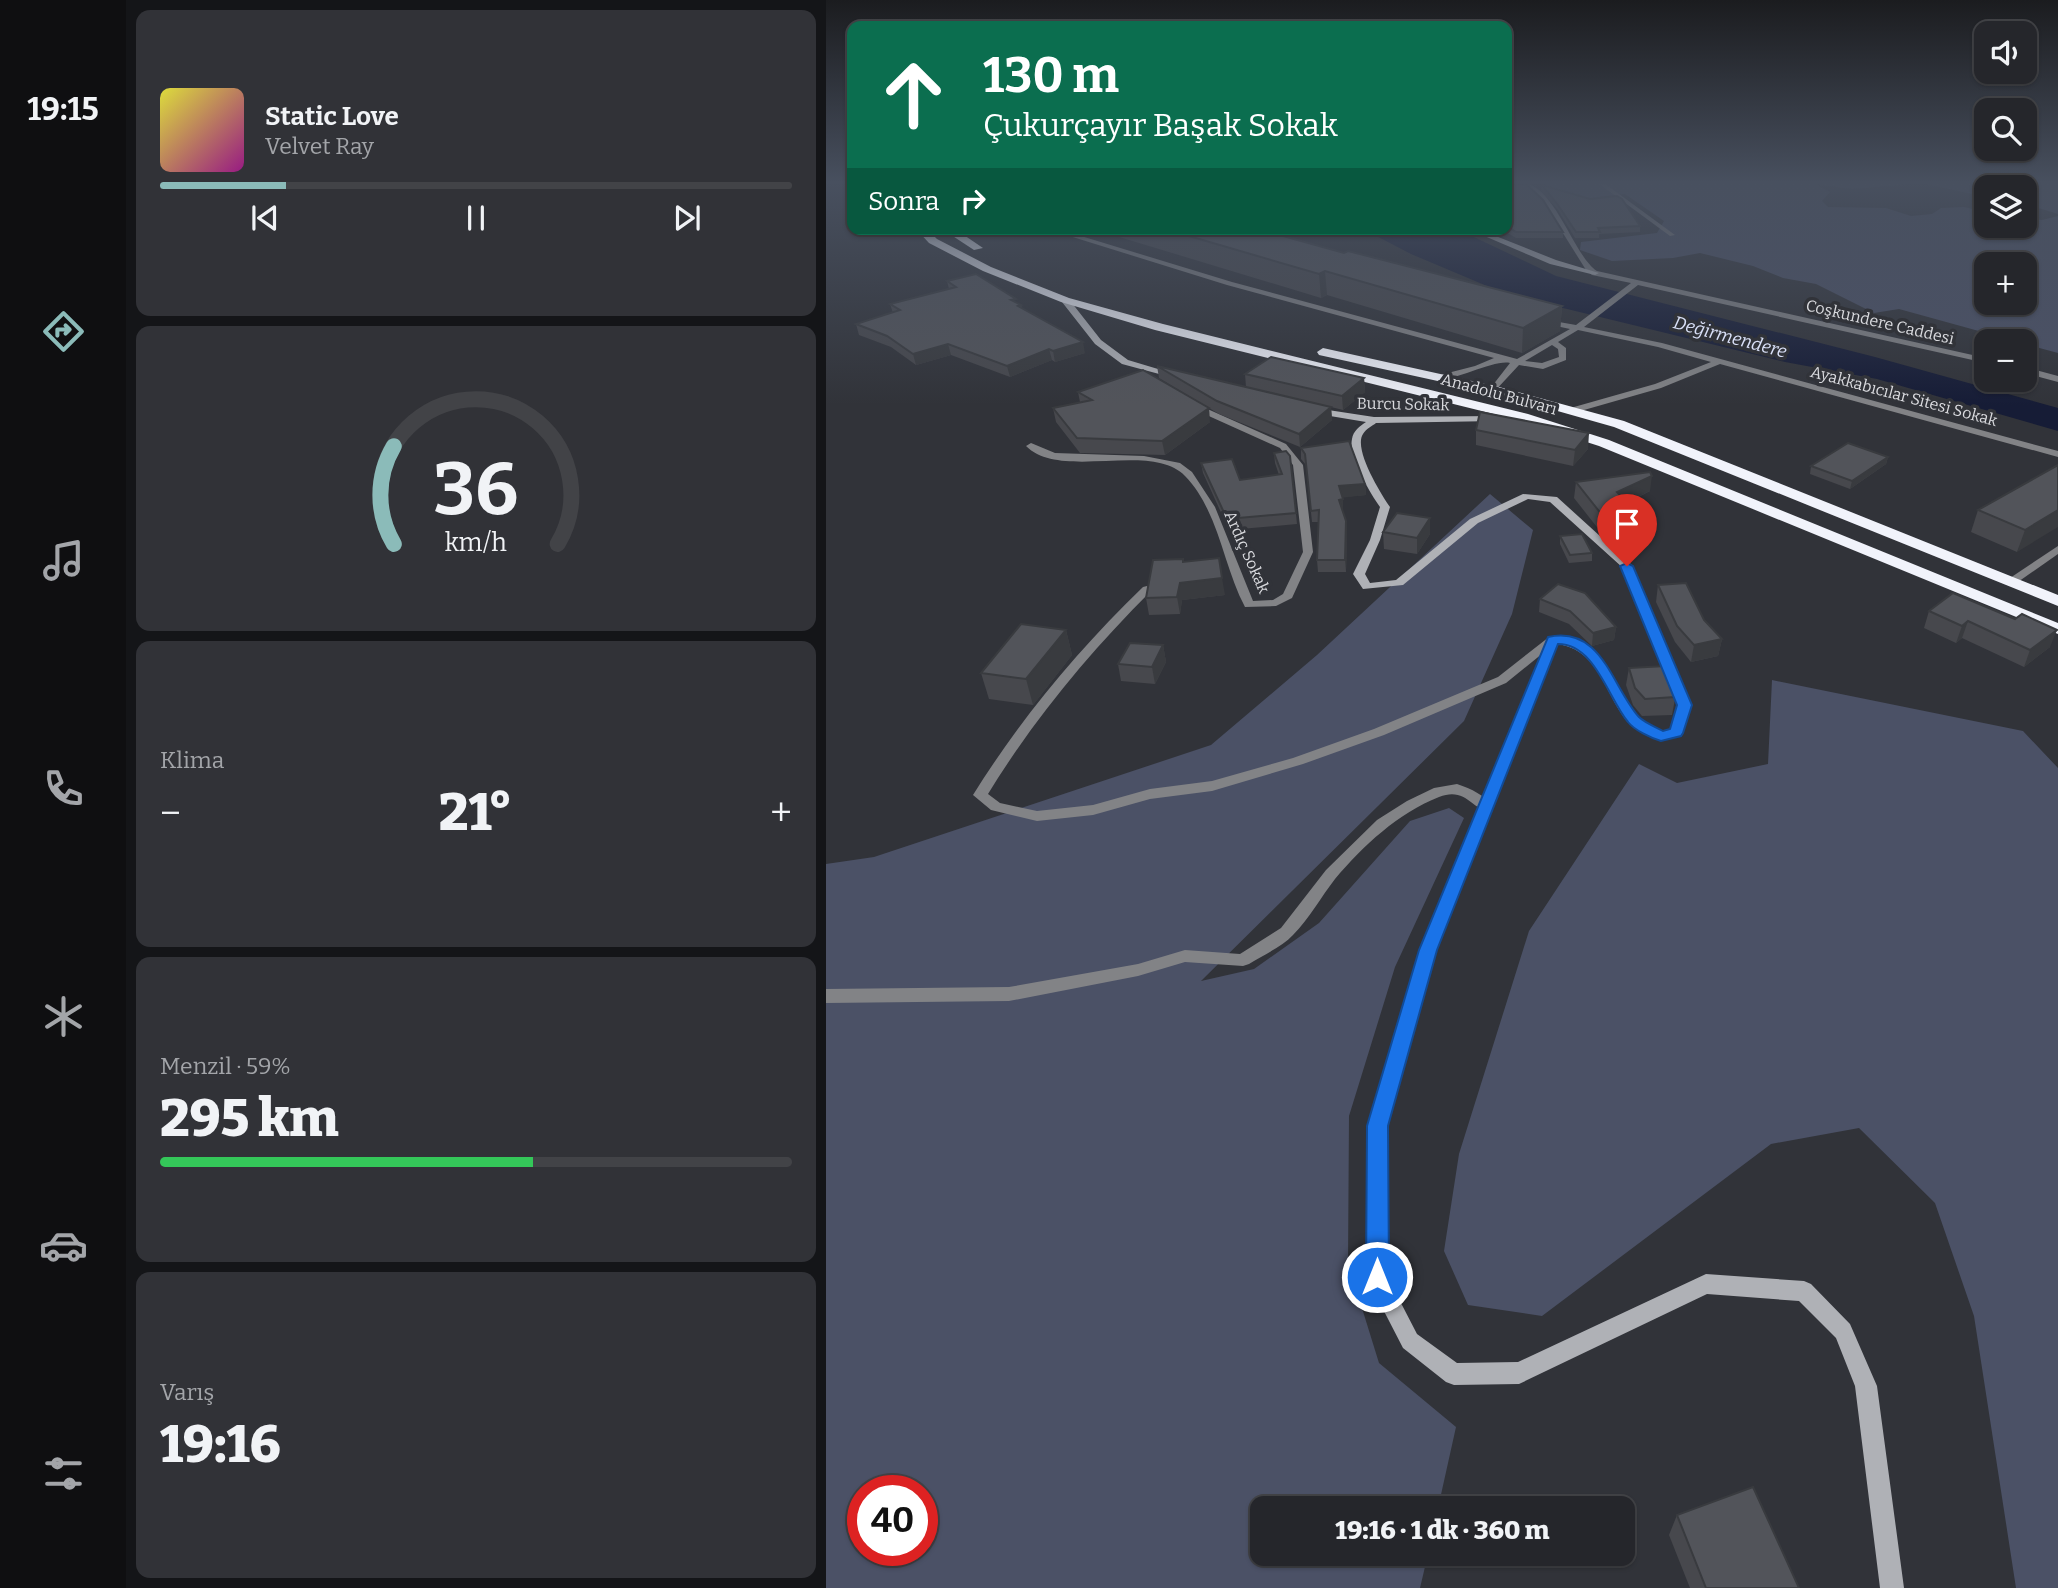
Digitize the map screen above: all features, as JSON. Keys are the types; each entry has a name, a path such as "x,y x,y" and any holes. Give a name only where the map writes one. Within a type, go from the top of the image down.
{"highway":[{"name":"Anadolu Bulvarı","path":"965,257 1065,300 1159,327 1523,417 1604,443 2058,629"},
{"name":"Anadolu Bulvarı","path":"994,257 1086,293 1163,316 1493,390 1619,425 2058,601"}],"street":[{"path":"1139,257 1221,283 1519,362 1543,366 1555,363 1563,358 1564,352 1553,342"},
{"path":"1541,257 1595,273"},
{"path":"1580,257 1585,266 1595,273"},
{"name":"Coşkundere Caddesi","path":"1595,273 1974,358"},
{"path":"1493,390 1502,375 1519,362 1585,323 1636,283"},
{"path":"1065,300 1098,342 1154,382"},
{"name":"Ayakkabıcılar Sitesi Sokak","path":"1538,319 1575,329 1617,335 1827,389 2058,453"},
{"path":"1439,378 1478,368 1502,358"},
{"path":"1125,362 1191,379"},
{"path":"1570,411 1658,386 1718,362"},
{"path":"2037,373 2058,379"},
{"name":"Ardıç Sokak","path":"1031,446 1038,453 1060,457 1166,462 1192,474 1219,525 1250,605 1276,603 1288,596 1293,589 1308,552 1298,465 1283,446 1215,418 1184,401"},
{"name":"Burcu Sokak","path":"1308,409 1374,420 1523,417"},
{"path":"1147,589 1116,619 1022,732 980,795 996,807 1037,816 1093,810 1150,794 1212,786 1298,761 1379,732 1502,680 1553,640 1570,640 1595,656 1634,721 1661,736 1676,733 1684,705 1627,566 1553,499 1527,496 1474,521 1399,583 1367,587 1359,574 1375,540 1385,507 1375,495 1356,442 1358,432 1374,420"},
{"path":"2011,582 2058,548"},
{"path":"1553,640 1542,660 1487,807 1428,950 1377,1126 1377,1277 1410,1341 1454,1374 1519,1373 1706,1284 1804,1290 1843,1331 1866,1386 1892,1588"},
{"path":"826,996 1009,994 1138,970 1185,956 1243,960 1287,932 1331,874 1382,823 1412,804 1439,791 1457,789 1471,794 1487,807"}],"shaded area":[{"path":"1601,257 1678,257 1612,261"},
{"path":"1717,257 1974,257 1974,315 2037,315 2037,257 2058,257 2058,353 2037,347 2037,329 1974,330 1899,309 1874,313 1816,284 1783,278 1753,266"},
{"path":"1490,494 1533,530 1512,614 1464,721 1201,981 1254,969 1319,923 1410,821 1449,808 1464,818 1395,967 1349,1116 1348,1263 1379,1363 1456,1427 1441,1496 1250,1496 1250,1566 1425,1566 1420,1588 826,1588 826,864 874,857 1211,745 1317,655"},
{"path":"1772,680 2023,731 2058,768 2058,1588 2016,1588 1974,1316 1935,1203 1859,1128 1771,1144 1542,1316 1468,1305 1444,1251 1459,1154 1529,931 1639,764 1677,783 1768,764"}],"water":[{"name":"Değirmendere","path":"1418,257 1516,257 1556,276 1875,357 1974,385 1974,392 2001,392 2058,408 2058,431 1877,379 1785,362 1506,294"}],"building":[{"path":"1261,257 1372,257 1562,306 1523,328 1325,271 1319,274"},
{"path":"976,274 1016,299 1011,300 1021,305 1018,306 1083,342 1053,351 1049,349 1007,366 948,344 913,354 887,336 856,324 900,310 890,304 956,287 947,281"},
{"path":"1271,357 1364,378 1342,396 1245,374"},
{"path":"1157,366 1331,407 1299,434 1217,401"},
{"path":"1143,370 1209,408 1162,441 1077,438 1053,408 1092,400 1078,392"},
{"path":"1480,412 1589,433 1575,450 1476,430"},
{"path":"1349,441 1365,484 1339,486 1343,499 1339,500 1346,521 1345,560 1317,560 1319,510 1311,511 1305,454 1301,448"},
{"path":"1848,443 1888,457 1852,481 1811,466"},
{"path":"1286,451 1290,456 1296,513 1227,519 1201,463 1232,459 1240,480 1282,474 1274,453"},
{"path":"2058,465 2058,510 2025,530 1978,510"},
{"path":"1650,472 1652,476 1617,492 1633,509 1602,515 1576,482"},
{"path":"1397,513 1430,518 1417,538 1383,532"},
{"path":"1582,534 1592,553 1570,555 1560,536"},
{"path":"1219,558 1222,578 1180,583 1177,597 1146,598 1153,560 1183,559 1183,562"},
{"path":"1686,583 1704,620 1722,639 1694,645 1677,626 1658,585"},
{"path":"1558,584 1585,593 1616,627 1593,633 1570,611 1540,599"},
{"path":"1953,593 2015,619 2022,614 2057,630 2030,650 1968,621 1962,626 1929,611"},
{"path":"1021,624 1066,630 1026,679 981,673"},
{"path":"1130,643 1163,645 1152,667 1118,664"},
{"path":"1666,666 1675,697 1645,699 1635,688 1629,668"},
{"path":"1753,1487 1799,1588 1706,1588 1677,1515"}],"route":[{"path":"1377,1277 1377,1126 1428,950 1487,807 1542,660 1553,640 1570,640 1595,656 1634,721 1661,736 1676,733 1684,705 1627,566"}]}
